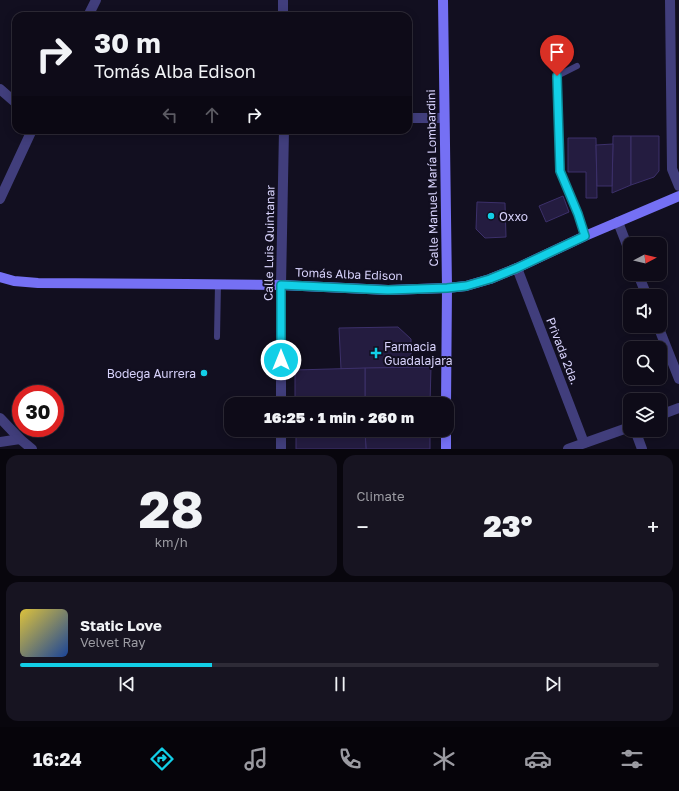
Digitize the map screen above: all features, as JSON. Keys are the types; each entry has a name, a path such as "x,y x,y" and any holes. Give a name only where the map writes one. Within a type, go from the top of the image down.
{"street":[{"path":"90,12 96,0"},
{"path":"283,0 283,12"},
{"name":"Calle Manuel María Lombardini","path":"443,0 447,288 446,397"},
{"path":"670,0 672,169 679,186"},
{"path":"0,89 12,99"},
{"path":"412,118 444,118"},
{"path":"0,199 30,134"},
{"name":"Calle Luis Quintanar","path":"281,397 281,285 284,134"},
{"name":"Tomás Alba Edison","path":"0,278 38,283 281,285 388,290 466,286 490,279 517,268 585,236 679,196"},
{"path":"618,222 624,237"},
{"name":"Privada 2da.","path":"517,268 584,444"},
{"path":"661,333 679,379"},
{"path":"667,412 679,408"},
{"path":"0,418 32,449"},
{"path":"568,449 623,430"},
{"path":"281,437 281,449"},
{"path":"446,437 446,449"},
{"path":"638,437 642,449"},
{"path":"0,442 20,439"}],"lane":[{"path":"578,66 557,76 560,171 578,214 585,236"},
{"path":"217,337 218,284"}],"building":[{"path":"613,136 631,136 631,185 612,193"},
{"path":"631,136 659,136 659,171 654,177 631,185"},
{"path":"568,138 596,138 597,198 586,198 586,172 568,172"},
{"path":"613,144 612,186 597,186 596,145"},
{"path":"563,196 569,212 546,222 539,206"},
{"name":"Oxxo","path":"477,202 505,203 506,237 485,238 476,229"},
{"name":"Farmacia Guadalajara","path":"398,327 411,339 411,367 341,369 339,328"},
{"path":"431,367 430,397 365,397 365,368"},
{"path":"365,368 365,397 295,397 295,370"},
{"path":"296,437 365,437 366,449 296,449"},
{"path":"365,437 430,437 430,449 366,449"}],"place":[{"name":"Oxxo","path":"491,216"},
{"name":"Farmacia Guadalajara","path":"376,353"},
{"name":"Bodega Aurrera","path":"204,373"}],"route":[{"path":"281,360 281,285 388,290 466,286 490,279 517,268 585,236 578,214 560,171 557,76"}]}
